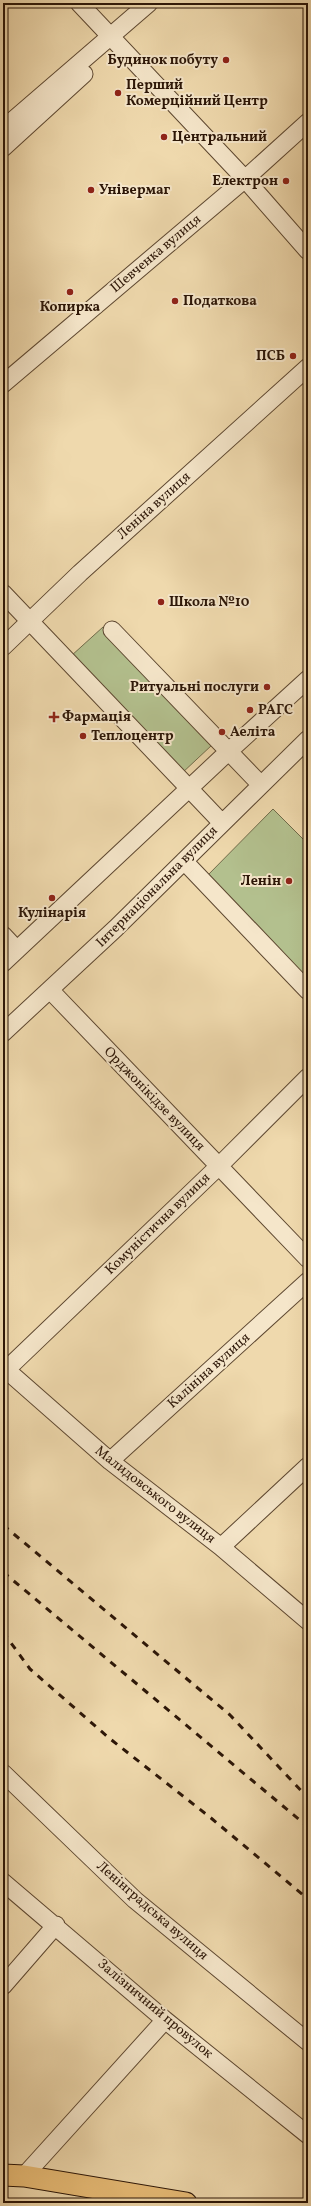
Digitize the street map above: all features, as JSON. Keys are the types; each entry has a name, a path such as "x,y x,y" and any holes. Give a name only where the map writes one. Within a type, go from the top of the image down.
{"main road":[{"path":"3,2175 24,2176 186,2203"}],"street":[{"path":"79,3 245,179 308,251"},
{"path":"3,148 149,3"},
{"path":"3,129 113,40"},
{"name":"Шевченка вулиця","path":"3,384 245,179 308,122"},
{"name":"Леніна вулиця","path":"3,647 80,573 308,367"},
{"path":"3,593 222,823"},
{"path":"112,630 261,785"},
{"path":"3,963 228,751 308,679"},
{"name":"Інтернаціональна вулиця","path":"3,1033 50,990 184,861 308,739"},
{"path":"184,861 308,991"},
{"path":"3,935 17,950"},
{"name":"Орджонікідзе вулиця","path":"50,990 308,1259"},
{"name":"Комуністична вулиця","path":"5,1369 219,1166 308,1077"},
{"name":"Калініна вулиця","path":"110,1461 308,1281"},
{"name":"Малидовського вулиця","path":"5,1369 110,1461 221,1547 308,1621"},
{"path":"221,1547 308,1466"},
{"name":"Ленінградська вулиця","path":"3,1773 135,1900 308,2042"},
{"name":"Залізничний провулок","path":"3,1882 56,1925 165,2020 308,2135"},
{"path":"3,1986 56,1925"},
{"path":"24,2176 165,2020"}],"green space":[{"path":"103,627 212,745 181,774 71,656"},
{"path":"273,809 308,844 308,986 206,877"}],"railway":[{"path":"3,1525 230,1715 308,1798"},
{"path":"3,1572 308,1827"},
{"path":"3,1632 30,1669 109,1738 211,1818 308,1899"}],"place":[{"name":"Будинок побуту","path":"226,60"},
{"name":"Перший Комерційний Центр","path":"118,93"},
{"name":"Центральний","path":"164,137"},
{"name":"Електрон","path":"286,181"},
{"name":"Універмаг","path":"91,190"},
{"name":"Копирка","path":"70,292"},
{"name":"Податкова","path":"175,301"},
{"name":"ПСБ","path":"293,356"},
{"name":"Школа №10","path":"161,602"},
{"name":"Ритуальні послуги","path":"267,687"},
{"name":"РАГС","path":"250,710"},
{"name":"Фармація","path":"54,717"},
{"name":"Аеліта","path":"222,732"},
{"name":"Теплоцентр","path":"83,736"},
{"name":"Ленін","path":"289,881"},
{"name":"Кулінарія","path":"52,898"}]}
